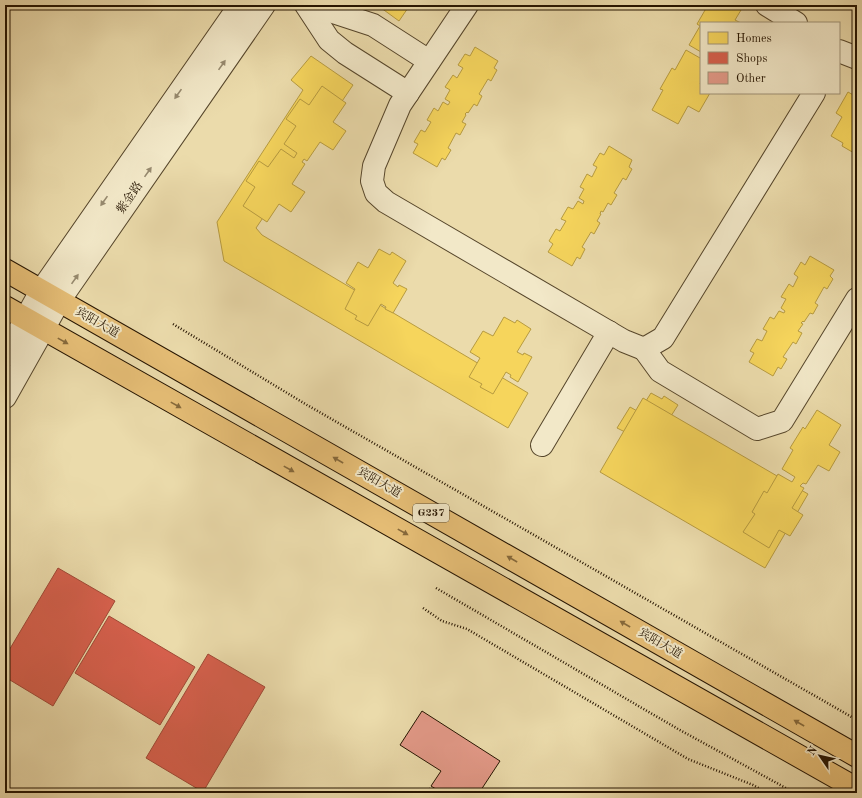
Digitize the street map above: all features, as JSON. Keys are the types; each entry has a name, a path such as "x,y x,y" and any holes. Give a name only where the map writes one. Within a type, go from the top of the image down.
{"highway":[{"name":"宾阳大道","path":"5,270 857,756"},
{"name":"G237","path":"5,307 857,790"}],"street":[{"name":"紫金路","path":"5,397 34,324 50,296 240,5"},
{"name":"紫金路","path":"50,296 264,5"},
{"path":"306,5 329,40 345,53 408,94"},
{"path":"312,5 373,25 429,61"},
{"path":"467,5 400,105 374,166 372,181 376,192 386,202 624,341 644,349 660,371 757,429 782,421 857,300"},
{"path":"767,5 794,22"},
{"path":"840,51 857,58"},
{"path":"644,349 663,338 813,94"},
{"name":"紫金路","path":"5,356 34,324"},
{"path":"542,445 609,332"}],"path":[{"path":"173,324 314,409 857,720"},
{"path":"436,588 678,729 795,793"},
{"path":"423,608 442,622 467,629 688,759 753,785 767,793"}],"building: Homes":[{"path":"377,5 410,5 399,21"},
{"path":"708,5 744,5 735,20 739,22 700,22 700,26 697,24"},
{"path":"700,26 700,51 689,45"},
{"path":"475,47 498,61 494,68 497,70 491,81 488,79 479,94 482,96 477,106 474,104 468,113 467,112 465,114 466,115 462,122 466,124 460,135 456,133 448,148 451,150 445,160 442,158 437,167 413,153 418,144 414,142 421,130 425,132 431,122 427,120 434,108 438,111 443,102 448,105 450,102 445,99 450,90 445,87 453,75 457,78 463,68 458,65 465,54 470,56"},
{"path":"686,50 700,58 700,94 709,94 699,112 688,106 678,124 652,110 663,90 660,89 672,68 675,70"},
{"path":"311,56 353,85 256,228 262,235 528,393 508,428 224,261 217,222 303,90 291,80"},
{"path":"322,86 346,103 333,122 346,131 333,150 320,142 307,161 304,159 302,162 305,164 292,184 305,192 291,212 279,204 267,222 243,206 255,187 246,181 259,161 268,167 281,149 294,158 297,153 284,144 296,126 286,119 300,99 309,105"},
{"path":"857,91 857,149 854,153 842,146 843,143 831,136 842,117 836,113 848,92 855,96"},
{"path":"609,146 632,160 629,167 632,169 626,180 623,178 614,193 617,195 611,205 608,203 603,212 601,211 597,221 600,223 594,234 591,232 582,247 585,249 580,259 577,257 572,266 548,252 553,244 549,241 556,229 560,231 566,221 561,219 568,207 573,209 578,201 583,204 584,201 579,198 584,189 580,187 587,174 592,177 597,167 593,165 600,153 604,155"},
{"path":"379,249 390,255 392,252 406,261 393,283 398,287 399,285 407,289 393,313 385,309 386,307 381,304 368,326 355,319 357,316 345,309 355,289 346,283 358,262 368,268"},
{"path":"810,256 834,270 830,276 833,279 827,289 824,287 815,303 818,305 813,314 810,313 804,322 803,321 801,323 803,324 798,331 802,333 796,344 793,342 783,357 787,359 781,369 778,367 773,376 749,362 754,353 750,351 757,339 762,341 767,331 763,329 770,317 774,319 779,311 784,313 785,311 781,308 786,299 781,297 789,284 793,287 798,277 794,274 801,262 805,265"},
{"path":"504,317 515,323 517,320 531,329 517,352 523,355 524,353 532,357 518,382 510,377 511,375 506,372 493,394 480,387 482,384 469,377 480,358 470,352 483,331 493,336"},
{"path":"651,393 662,399 664,396 678,405 664,427 679,434 664,458 657,453 658,451 652,448 639,470 627,463 628,460 616,453 627,433 617,428 630,407 639,412"},
{"path":"643,398 808,494 765,568 600,472"},
{"path":"817,410 841,425 829,445 840,452 829,471 818,465 806,484 803,483 800,486 804,488 792,508 803,515 790,536 779,530 769,548 743,532 755,514 752,512 764,491 767,493 778,474 792,482 795,477 782,469 793,450 790,448 803,427 805,429"}],"building: Shops":[{"path":"58,568 115,601 53,706 5,677 5,657"},
{"path":"109,616 195,667 160,725 75,673"},
{"path":"208,654 265,687 203,792 146,758"}],"building: Other":[{"path":"422,711 500,761 479,793 442,793 431,786 441,771 400,745"},
{"path":"429,788 437,793 426,793"}]}
